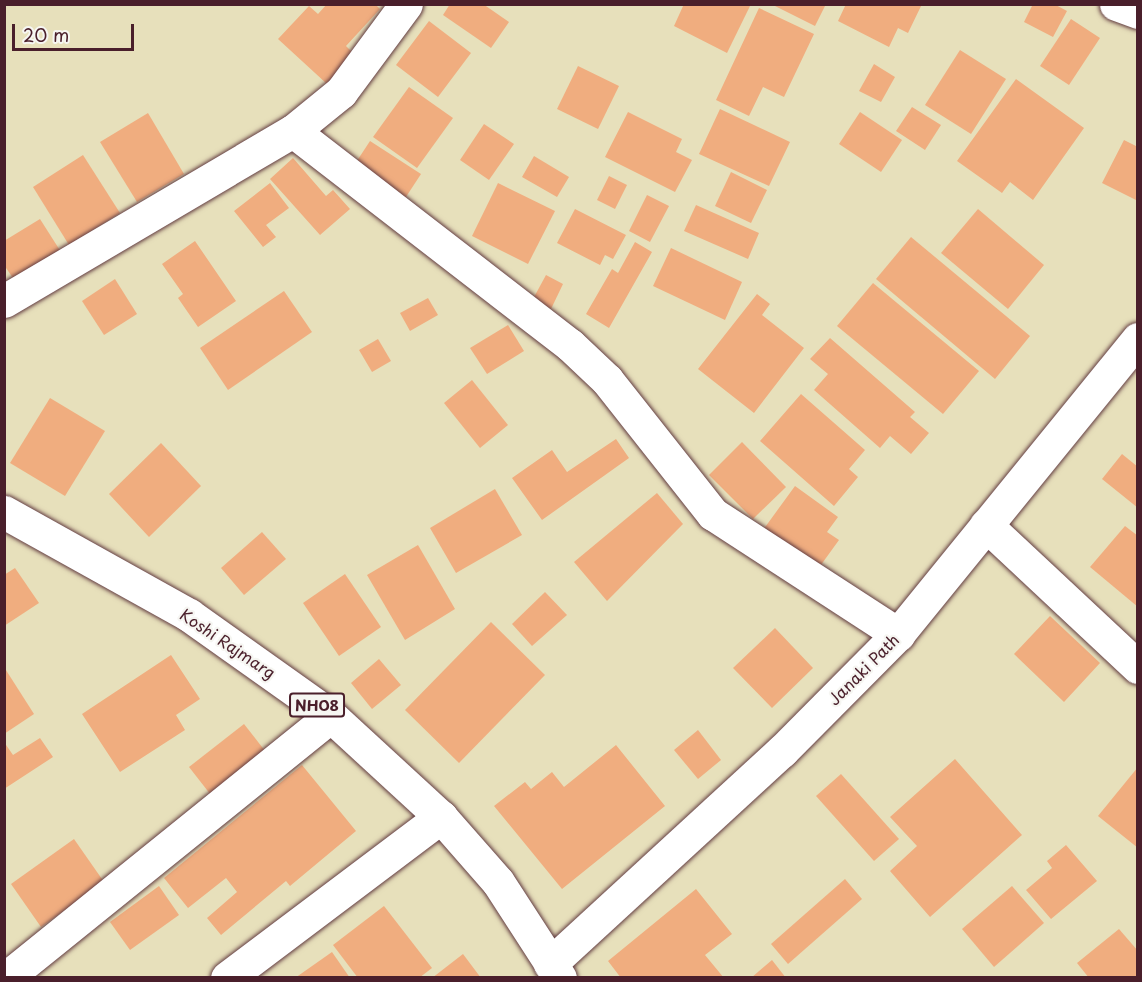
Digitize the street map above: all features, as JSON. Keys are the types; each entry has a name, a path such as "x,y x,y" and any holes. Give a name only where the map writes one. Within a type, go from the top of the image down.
{"street":[{"path":"4,301 293,131 341,92 406,4"},
{"path":"1116,4 1137,12"},
{"path":"293,131 570,345 608,380 713,514 898,634"},
{"name":"Janaki Path","path":"555,971 782,752 898,634 1137,339"},
{"name":"Koshi Rajmarg","path":"4,512 198,621 331,716 441,817 498,882 555,971"},
{"path":"986,525 1137,667"},
{"path":"6,978 331,716"},
{"path":"227,978 441,817"}],"building":[{"path":"327,4 375,4 380,9 346,46 354,54 327,84 278,39 309,6 318,14"},
{"path":"450,4 483,4 509,22 491,48 443,15"},
{"path":"684,4 751,4 727,53 674,26"},
{"path":"771,4 826,4 815,26"},
{"path":"846,4 922,4 908,33 898,28 889,47 838,21"},
{"path":"1033,4 1054,4 1067,11 1053,37 1024,22"},
{"path":"759,8 814,34 784,97 763,87 749,116 716,100"},
{"path":"1071,19 1100,38 1069,85 1040,66"},
{"path":"429,21 471,53 438,97 396,65"},
{"path":"960,50 1006,79 971,134 925,105"},
{"path":"874,64 895,77 881,102 859,91"},
{"path":"578,66 619,86 598,129 557,109"},
{"path":"1016,79 1084,128 1033,200 1010,182 1002,193 957,161"},
{"path":"409,87 453,118 417,168 373,137"},
{"path":"912,107 941,125 925,150 896,131"},
{"path":"720,109 790,142 769,186 699,154"},
{"path":"628,112 682,139 676,152 692,160 675,192 605,157"},
{"path":"860,112 902,140 881,172 839,144"},
{"path":"148,113 184,174 137,202 100,142"},
{"path":"484,124 514,144 489,180 460,160"},
{"path":"1124,140 1136,146 1138,142 1138,201 1102,183"},
{"path":"370,141 421,174 402,203 351,170"},
{"path":"83,155 120,213 69,245 33,187"},
{"path":"534,156 569,177 557,197 522,177"},
{"path":"293,158 326,196 333,190 350,209 320,235 270,179"},
{"path":"731,172 767,190 751,223 715,206"},
{"path":"609,176 627,185 615,209 597,200"},
{"path":"270,183 289,208 266,225 276,237 263,247 234,211"},
{"path":"498,183 555,211 528,264 472,236"},
{"path":"647,195 669,206 650,242 629,231"},
{"path":"696,205 759,233 748,259 684,231"},
{"path":"575,209 626,235 613,259 605,255 600,265 557,243"},
{"path":"978,209 1044,265 1008,309 941,253"},
{"path":"40,219 61,252 15,281 4,265 4,241"},
{"path":"911,237 1030,336 995,379 876,279"},
{"path":"195,241 236,301 198,327 178,298 183,294 162,264"},
{"path":"635,242 652,252 609,328 586,314 612,269 618,273"},
{"path":"671,248 742,282 725,320 653,286"},
{"path":"546,275 563,284 551,309 533,299"},
{"path":"115,279 137,314 104,335 82,301"},
{"path":"873,283 979,371 943,414 837,326"},
{"path":"284,291 312,332 228,390 200,348"},
{"path":"757,294 770,304 762,315 804,348 754,413 698,369"},
{"path":"428,298 438,315 410,331 400,313"},
{"path":"508,325 524,351 487,374 470,348"},
{"path":"830,338 915,412 910,417 929,433 911,454 890,436 880,448 814,390 828,374 810,359"},
{"path":"378,339 391,361 372,372 359,350"},
{"path":"472,380 508,425 480,448 444,403"},
{"path":"801,394 865,450 849,469 858,477 834,506 760,441"},
{"path":"50,398 105,431 65,496 10,463"},
{"path":"616,439 629,458 542,520 512,478 552,450 567,472"},
{"path":"742,442 786,487 753,519 709,475"},
{"path":"161,443 201,486 149,537 109,494"},
{"path":"1122,454 1138,467 1138,508 1102,479"},
{"path":"795,486 838,517 827,532 839,540 818,569 763,530"},
{"path":"495,489 522,535 456,573 430,528"},
{"path":"657,493 683,524 607,601 574,562"},
{"path":"1125,526 1138,536 1138,607 1090,567"},
{"path":"262,532 286,559 244,595 221,568"},
{"path":"418,545 455,609 405,640 367,575"},
{"path":"15,568 39,603 4,626 4,575"},
{"path":"345,574 381,627 339,656 303,603"},
{"path":"545,592 567,615 532,646 512,624"},
{"path":"1050,616 1100,663 1064,702 1014,654"},
{"path":"491,622 545,675 459,763 405,710"},
{"path":"775,628 813,668 772,708 733,668"},
{"path":"171,655 200,699 176,715 185,730 120,772 82,714"},
{"path":"379,659 401,685 372,709 351,683"},
{"path":"4,667 34,714 4,734"},
{"path":"244,724 269,756 214,799 189,767"},
{"path":"698,730 721,760 698,779 674,750"},
{"path":"40,738 53,757 4,789 4,742 13,755"},
{"path":"616,745 665,806 562,889 494,806 525,782 531,789 552,772 564,787"},
{"path":"955,759 1022,835 930,917 890,871 917,846 890,817"},
{"path":"302,765 356,831 290,886 286,881 221,935 207,918 237,892 226,878 188,908 164,878"},
{"path":"1138,767 1138,848 1098,816"},
{"path":"841,774 899,839 874,861 816,796"},
{"path":"74,839 104,882 41,927 11,884"},
{"path":"1066,845 1097,881 1051,919 1026,890 1052,868 1047,861"},
{"path":"845,879 862,899 788,964 771,944"},
{"path":"159,886 179,915 130,950 110,922"},
{"path":"1012,886 1044,923 994,967 962,929"},
{"path":"696,889 732,934 705,955 724,978 621,978 608,961"},
{"path":"384,906 432,968 419,978 358,978 333,945"},
{"path":"1119,929 1138,951 1138,978 1089,978 1077,963"},
{"path":"332,952 350,978 295,978"},
{"path":"463,954 481,978 432,978"},
{"path":"772,960 786,978 751,978"}]}
